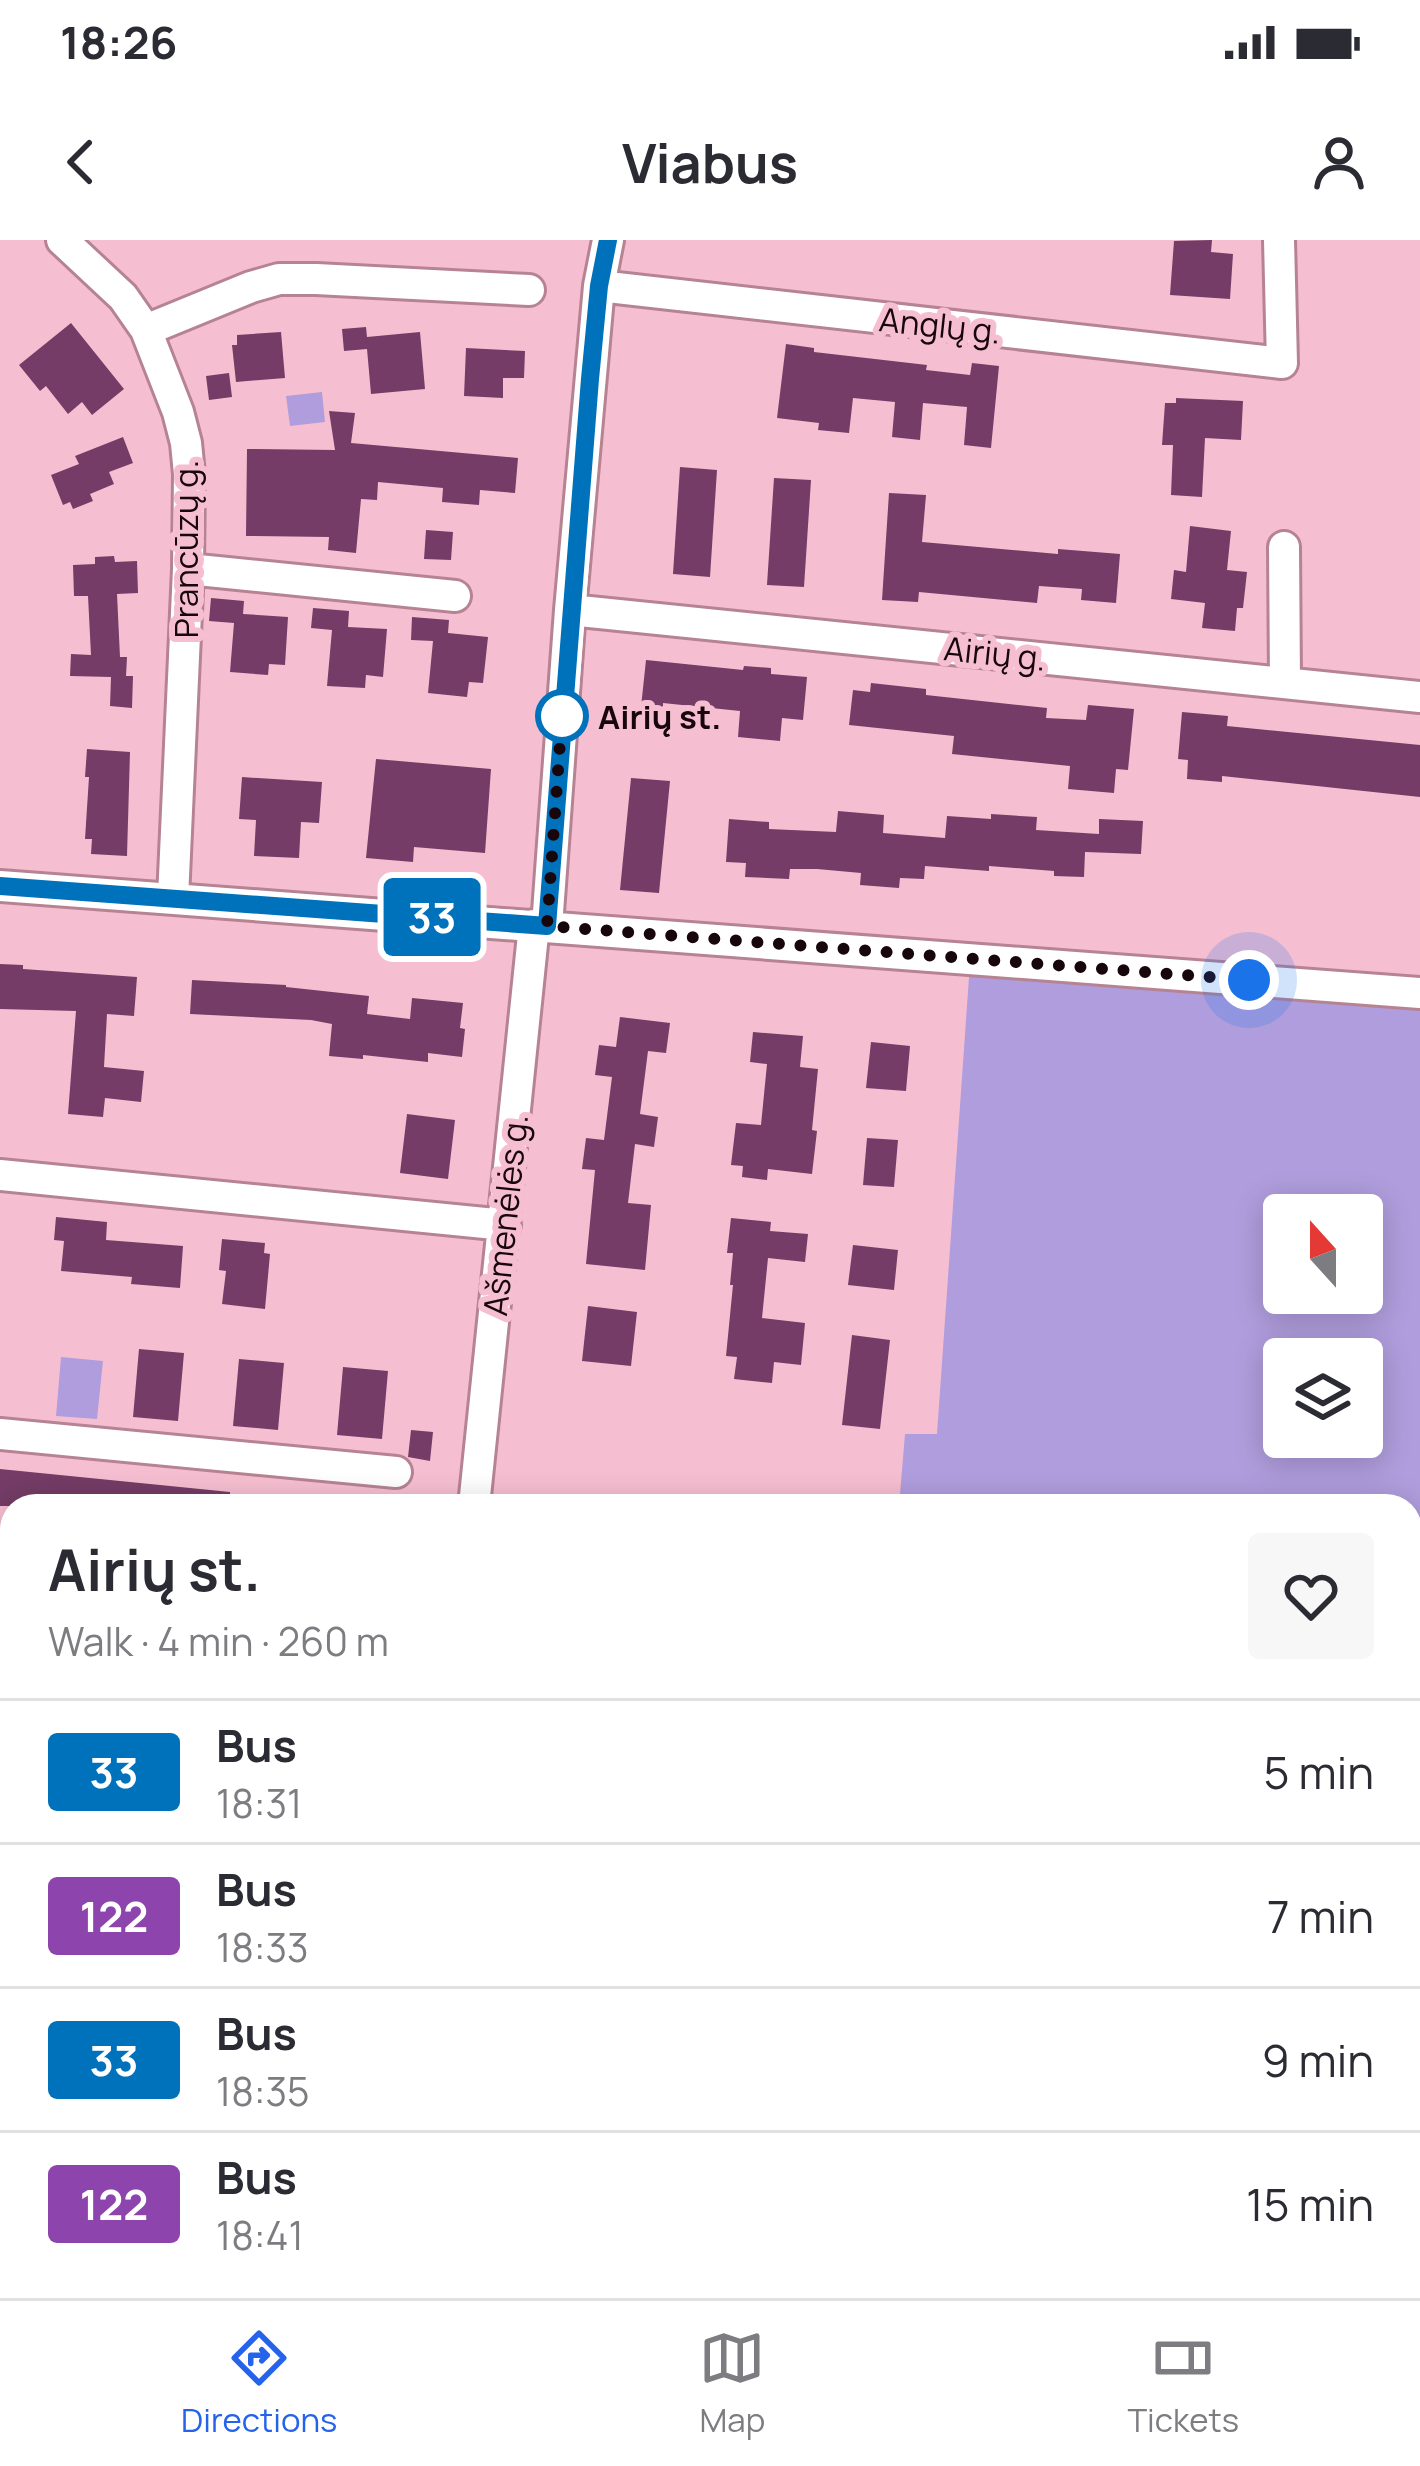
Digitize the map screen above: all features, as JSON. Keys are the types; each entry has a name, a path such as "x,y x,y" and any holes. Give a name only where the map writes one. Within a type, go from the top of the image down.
{"street":[{"name":"Prancūzų g.","path":"62,240 123,297 146,331 186,443 188,569 173,898"},
{"name":"Ašmenėlės g.","path":"475,1494 540,925 599,286 608,240"},
{"name":"Anglų g.","path":"599,286 1282,363 1280,240"},
{"path":"146,331 279,279 529,290"},
{"path":"1284,548 1285,682"},
{"path":"188,569 455,596"},
{"name":"Airių g.","path":"570,610 1420,697"},
{"path":"0,886 1420,993"},
{"path":"0,1175 505,1225"},
{"path":"0,1434 396,1472"}],"shaded area":[{"path":"322,392 325,422 290,426 286,396"},
{"path":"970,963 1420,1000 1420,1494 900,1494 905,1434 937,1434"},
{"path":"61,1357 103,1361 97,1419 56,1416"}],"building":[{"path":"1212,240 1211,252 1233,254 1230,299 1170,295 1174,241"},
{"path":"71,323 124,389 92,415 82,402 68,414 46,386 40,391 19,365"},
{"path":"366,327 367,337 420,332 425,389 371,394 367,349 344,351 342,329"},
{"path":"281,332 285,378 236,382 232,345 237,345 237,335"},
{"path":"786,344 970,375 972,363 999,366 991,448 964,445 967,407 923,403 920,440 892,437 895,402 853,398 849,433 818,430 819,423 777,418"},
{"path":"466,348 525,351 524,378 503,378 503,398 464,396"},
{"path":"229,373 232,397 209,400 206,376"},
{"path":"1176,398 1243,401 1241,440 1205,438 1202,497 1171,495 1173,445 1162,445 1165,403 1176,403"},
{"path":"329,411 355,413 351,443 518,458 515,493 480,490 479,505 442,502 443,488 378,482 377,500 361,499 356,553 328,550 329,537 246,536 247,449 335,450"},
{"path":"123,437 133,463 109,472 114,484 90,494 93,501 73,509 70,502 63,505 51,475 79,464 75,456"},
{"path":"680,467 717,470 710,577 673,574"},
{"path":"774,478 811,480 804,587 767,585"},
{"path":"889,493 926,495 922,542 1058,554 1058,549 1120,554 1116,603 1081,600 1082,589 1039,586 1037,603 919,592 918,602 882,600"},
{"path":"1190,526 1231,531 1227,570 1247,572 1235,631 1202,628 1205,603 1171,599 1174,570 1186,572"},
{"path":"426,530 453,532 451,560 424,559"},
{"path":"114,556 115,562 137,561 138,593 117,594 120,657 127,657 126,676 133,676 132,708 110,706 111,677 70,676 71,654 91,655 88,596 74,596 73,565 95,564 95,557"},
{"path":"211,598 244,601 243,614 288,617 285,665 269,664 268,675 230,672 234,623 209,621"},
{"path":"313,608 349,611 348,627 387,629 383,677 366,675 365,688 327,686 332,630 311,628"},
{"path":"412,617 449,620 448,633 488,637 483,683 469,682 467,697 428,693 433,641 411,640"},
{"path":"646,660 743,670 744,666 771,668 771,674 807,677 803,720 782,718 780,741 738,737 740,711 663,703 663,709 641,707"},
{"path":"871,683 926,689 926,695 1047,708 1046,718 1086,720 1088,705 1134,709 1128,770 1116,769 1114,793 1068,789 1070,766 952,754 954,736 849,725 853,690 870,692"},
{"path":"1182,712 1228,716 1227,726 1420,745 1420,797 1222,776 1222,782 1187,779 1188,760 1178,759"},
{"path":"87,749 130,752 127,856 91,854 92,839 85,839"},
{"path":"376,759 491,769 485,853 414,847 413,862 366,858"},
{"path":"242,777 322,782 319,823 301,822 299,858 254,856 256,820 239,819"},
{"path":"631,778 670,781 659,893 620,890"},
{"path":"838,811 884,815 883,833 945,838 947,816 1037,817 1036,830 1099,834 1099,819 1143,821 1141,854 1085,852 1084,877 989,866 989,871 925,866 924,879 900,878 899,888 860,885 861,873 817,869 790,869 789,879 745,877 746,863 726,862 729,819 769,822 769,829 836,832"},
{"path":"0,964 137,977 134,1016 107,1014 104,1067 144,1071 141,1102 105,1098 103,1117 68,1114 76,1011 0,1009"},
{"path":"192,980 369,996 367,1014 410,1019 412,998 463,1003 462,1057 428,1053 428,1062 329,1056 332,1024 190,1014"},
{"path":"620,1017 670,1023 666,1053 648,1051 640,1114 658,1117 654,1147 635,1144 628,1203 651,1205 645,1270 586,1264 595,1170 582,1169 586,1138 604,1140 612,1077 595,1075 599,1045 616,1047"},
{"path":"753,1032 803,1036 800,1067 818,1069 812,1174 768,1169 767,1180 742,1177 743,1166 731,1165 736,1123 761,1125 767,1064 750,1062"},
{"path":"871,1042 910,1046 906,1091 866,1088"},
{"path":"407,1114 455,1120 448,1179 400,1173"},
{"path":"867,1138 898,1140 894,1187 863,1185"},
{"path":"56,1217 107,1222 106,1240 183,1246 180,1288 131,1284 132,1277 61,1271 64,1241 54,1240"},
{"path":"731,1218 771,1222 770,1231 808,1234 805,1262 768,1258 762,1318 805,1323 801,1365 774,1362 772,1383 734,1379 737,1357 726,1356 733,1285 733,1253 727,1253"},
{"path":"222,1239 265,1243 264,1253 270,1254 265,1309 222,1304 226,1271 219,1270"},
{"path":"853,1245 898,1250 894,1290 848,1285"},
{"path":"588,1306 637,1312 631,1366 582,1361"},
{"path":"852,1335 890,1340 880,1429 842,1425"},
{"path":"139,1349 184,1353 178,1421 133,1417"},
{"path":"239,1359 284,1363 278,1430 233,1426"},
{"path":"343,1367 388,1371 382,1439 337,1435"},
{"path":"411,1430 433,1432 430,1461 408,1457"},
{"path":"0,1469 230,1492 230,1494 0,1494"}],"bus line":[{"name":"33","path":"0,886 547,926 590,379 608,240"}],"place":[{"name":"Airių st.","path":"562,716"}],"route":[{"path":"562,716 563,700 547,926 1249,980"}]}
